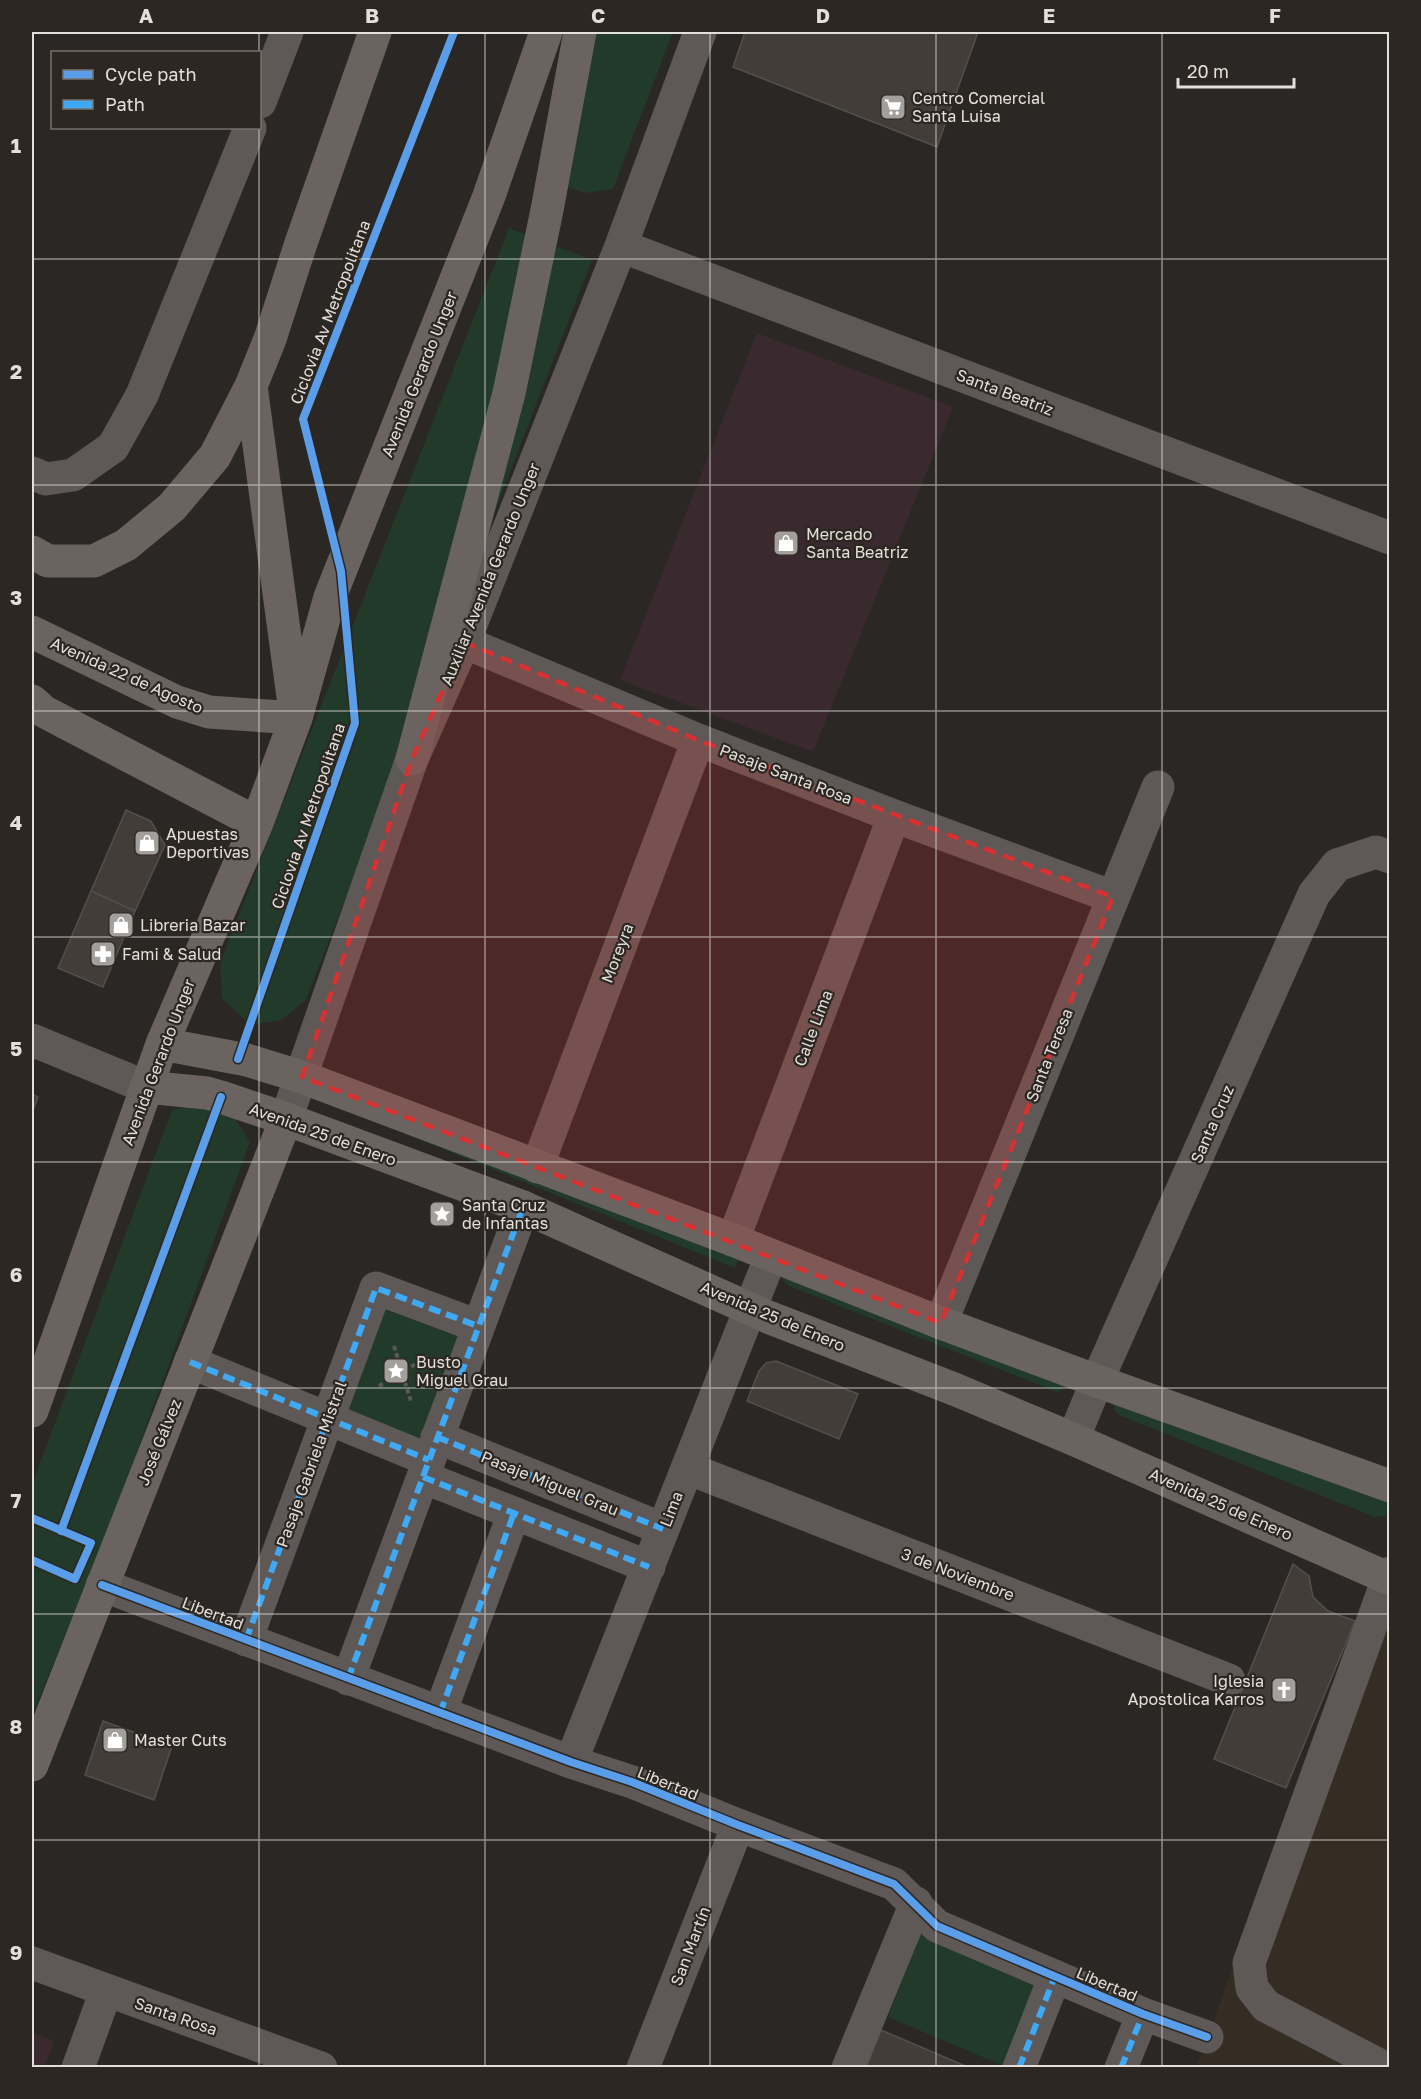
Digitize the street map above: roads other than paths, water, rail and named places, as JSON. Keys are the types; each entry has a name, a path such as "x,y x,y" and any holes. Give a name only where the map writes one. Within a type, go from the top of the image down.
{"main road":[{"name":"Avenida Gerardo Unger","path":"296,718 251,386 270,339 375,32"},
{"name":"Avenida Gerardo Unger","path":"32,1412 162,1044 256,823 296,718 330,597 489,196 546,32"},
{"path":"412,759 508,393 547,210 580,32"},
{"path":"32,552 48,561 94,561 126,545 172,507 215,456 251,386"},
{"name":"Avenida 22 de Agosto","path":"32,632 177,702 209,712 296,718"},
{"path":"35,706 256,823"},
{"path":"162,1044 247,1060 302,1077 733,1240 1097,1382 1389,1486"},
{"name":"Avenida 25 de Enero","path":"146,1087 207,1093 286,1119 523,1207 751,1309 1073,1439 1389,1577"},
{"name":"José Gálvez","path":"32,1765 286,1119"}],"street":[{"path":"261,99 287,32"},
{"name":"Auxiliar Avenida Gerardo Unger","path":"286,1119 412,759 464,642 621,246 700,32"},
{"path":"39,476 73,475 113,447 142,395 250,129"},
{"name":"Santa Beatriz","path":"621,246 1389,538"},
{"name":"Pasaje Santa Rosa","path":"464,642 698,740 1113,897"},
{"name":"Moreyra","path":"537,1167 698,740"},
{"name":"Santa Teresa","path":"941,1323 1158,787"},
{"name":"Calle Lima","path":"733,1240 894,816"},
{"name":"Santa Cruz","path":"1073,1439 1314,894 1337,865 1376,852 1389,857"},
{"path":"32,1040 146,1087"},
{"path":"348,1679 523,1207"},
{"name":"Lima","path":"571,1762 771,1256"},
{"name":"Pasaje Gabriela Mistral","path":"246,1640 376,1288 478,1326"},
{"name":"Pasaje Miguel Grau","path":"190,1362 429,1458 663,1529"},
{"name":"Pasaje Miguel Grau","path":"429,1458 514,1513 648,1567"},
{"name":"3 de Noviembre","path":"687,1468 1229,1680"},
{"path":"440,1713 514,1513"},
{"path":"1385,2067 1266,2006 1252,1988 1249,1963 1389,1577"},
{"name":"Libertad","path":"102,1585 571,1762 632,1782 738,1826 894,1884 937,1926 1143,2014 1207,2037"},
{"name":"San Martín","path":"643,2067 738,1826"},
{"path":"849,2067 916,1904"},
{"name":"Santa Rosa","path":"32,1963 321,2067"},
{"path":"1019,2067 1054,1976"},
{"path":"78,2067 106,1991"},
{"path":"1121,2067 1143,2014"}],"place":[{"name":"Centro Comercial Santa Luisa","path":"893,107"},
{"name":"Mercado Santa Beatriz","path":"786,543"},
{"name":"Apuestas Deportivas","path":"147,843"},
{"name":"Libreria Bazar","path":"121,925"},
{"name":"Fami & Salud","path":"103,954"},
{"name":"Santa Cruz de Infantas","path":"442,1214"},
{"name":"Busto Miguel Grau","path":"396,1371"},
{"name":"Iglesia Apostolica Karros","path":"1284,1690"},
{"name":"Master Cuts","path":"115,1740"}]}
